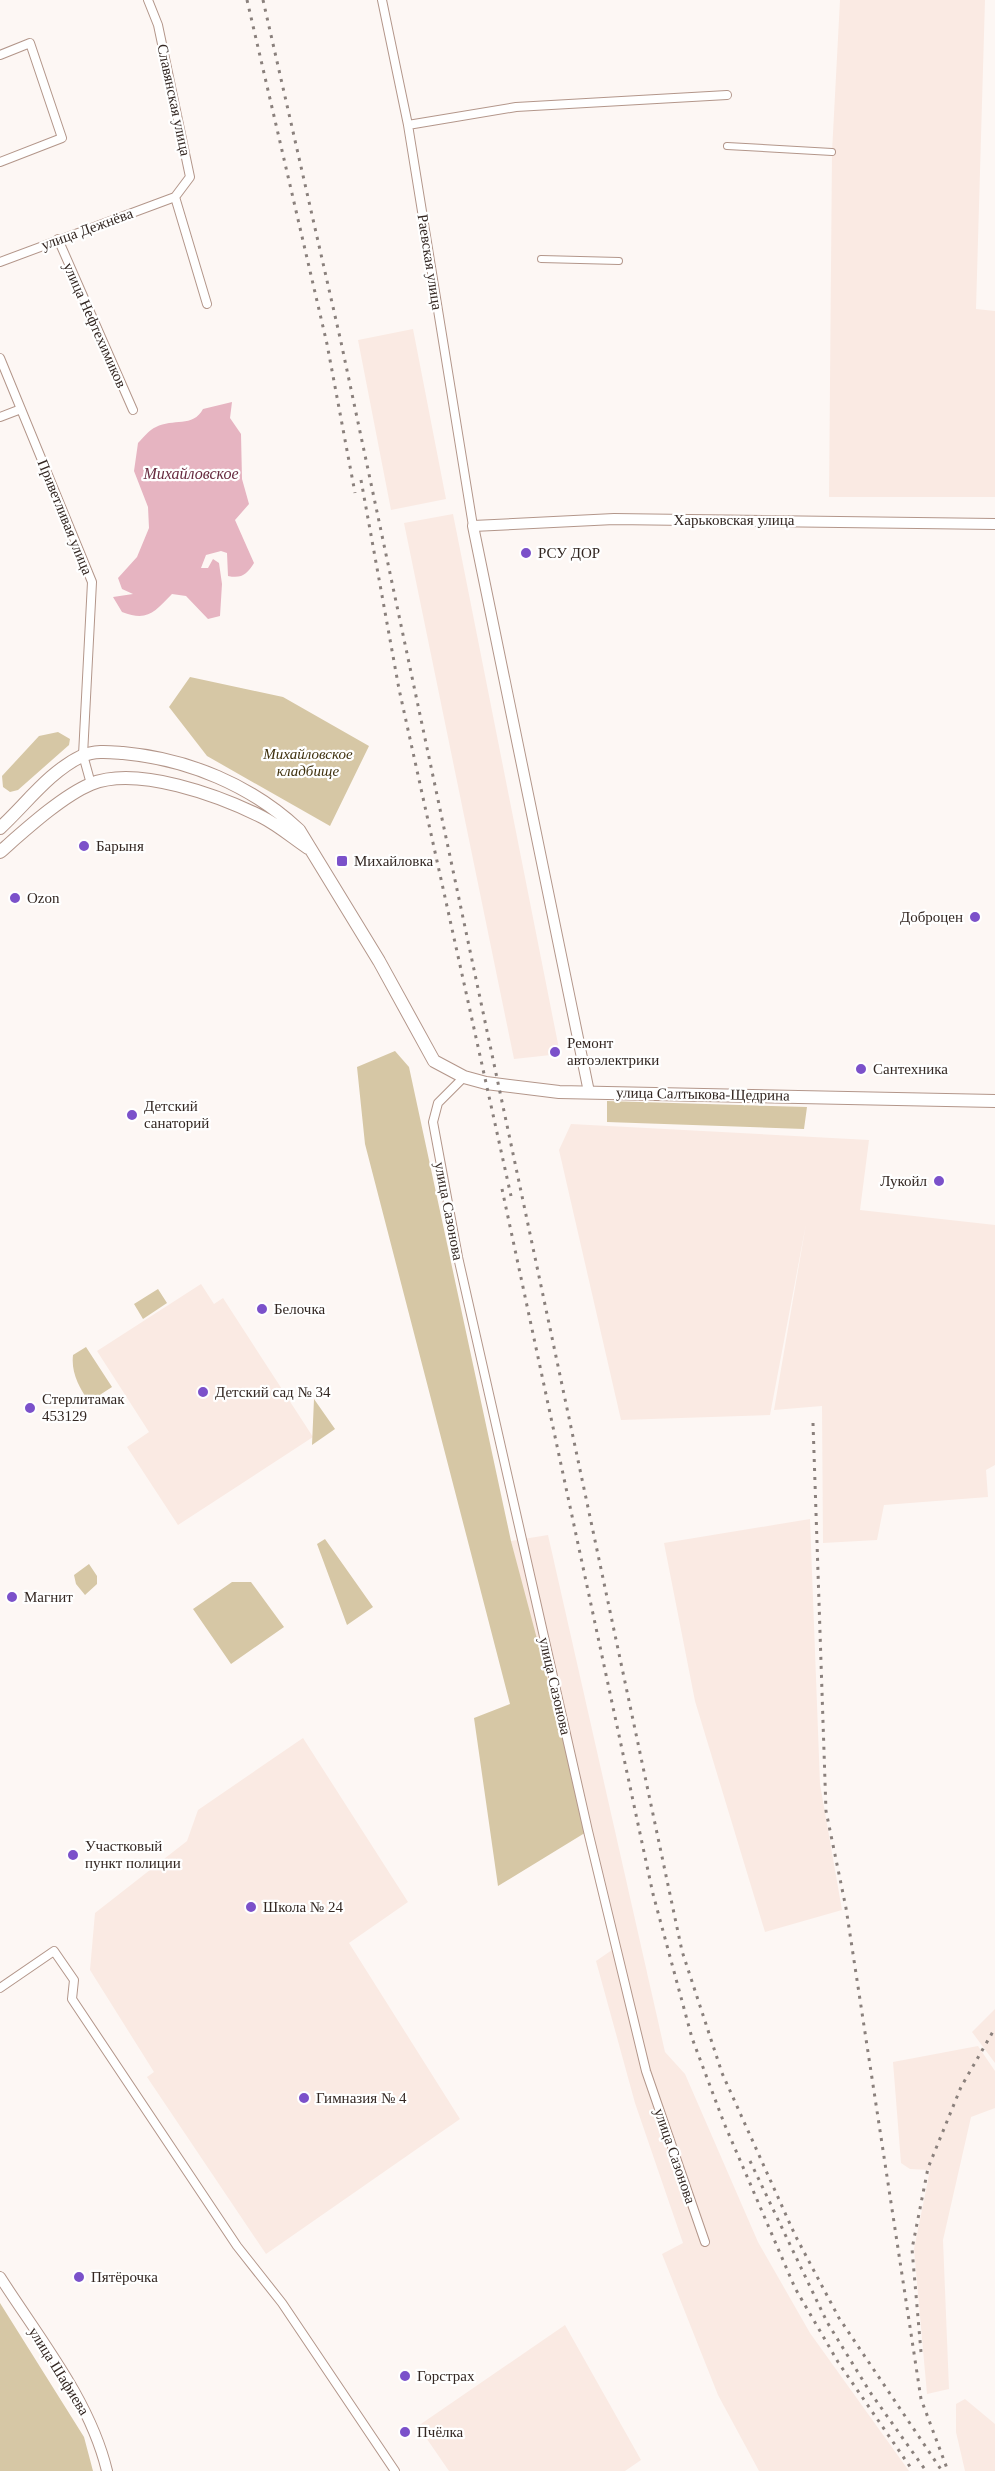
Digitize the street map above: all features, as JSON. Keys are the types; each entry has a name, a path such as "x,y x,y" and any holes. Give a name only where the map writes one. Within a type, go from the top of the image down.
{"main road":[{"path":"0,828 63,768 84,755 102,752 152,756 197,767 245,791 285,817 299,830 316,854"},
{"path":"0,852 29,827 91,784 125,778 189,789 264,818 316,854"},
{"name":"улица Салтыкова-Щедрина","path":"316,854 434,1061 464,1077 486,1083 559,1092 995,1101"}],"street":[{"name":"Славянская улица","path":"148,0 158,25 190,177 175,197"},
{"name":"Раевская улица","path":"382,0 408,125 473,526"},
{"path":"0,55 30,43 62,138 0,162"},
{"path":"408,125 516,107 727,95"},
{"path":"727,147 832,152"},
{"name":"улица Дежнёва","path":"0,262 175,197"},
{"path":"175,197 207,304"},
{"name":"улица Нефтехимиков","path":"58,239 133,410"},
{"path":"542,259 619,261"},
{"name":"Приветливая улица","path":"0,358 92,582 84,755 91,784"},
{"path":"0,417 21,409"},
{"name":"Харьковская улица","path":"473,526 614,519 995,524"},
{"path":"473,526 589,1092"},
{"name":"улица Сазонова","path":"464,1077 438,1103 433,1122 458,1257 588,1831 646,2071 705,2242"},
{"path":"0,1988 54,1951 74,1980 72,1999 237,2247 282,2303 394,2471"},
{"name":"улица Шафиева","path":"0,2277 85,2412 100,2443 107,2471"}],"shaded area":[{"path":"840,0 985,0 976,309 995,311 995,497 829,497 832,152"},
{"path":"413,329 446,499 391,510 358,340"},
{"path":"453,514 560,1054 514,1059 404,523"},
{"path":"571,1124 869,1140 860,1210 995,1225 995,1465 986,1470 988,1497 884,1505 877,1540 823,1543 822,1406 774,1410 806,1224 770,1415 621,1420 559,1150"},
{"name":"Детский сад № 34","path":"201,1284 214,1304 223,1298 313,1437 178,1525 127,1447 149,1432 97,1351"},
{"path":"810,1519 820,1784 842,1910 765,1932 695,1701 664,1543"},
{"path":"548,1535 665,2052 685,2074 758,2242 810,2333 909,2471 759,2471 718,2395 662,2254 683,2243 635,2103 596,1961 612,1950 511,1541"},
{"path":"303,1738 408,1902 349,1943 460,2119 266,2254 147,2077 154,2072 90,1970 95,1913 187,1841 198,1810"},
{"path":"995,2009 995,2063 972,2032"},
{"path":"978,2046 995,2071 995,2108 971,2117 943,2240 949,2389 927,2394 914,2249 930,2170 910,2169 901,2163 893,2062"},
{"path":"565,2325 641,2460 625,2471 449,2471 418,2426"},
{"path":"965,2399 995,2424 995,2471 965,2471 956,2432 956,2404"}],"green space":[{"name":"Михайловское кладбище","path":"190,677 283,697 369,746 330,826 207,756 169,707"},
{"path":"58,732 70,739 69,745 18,790 10,792 3,787 2,776 39,736"},
{"path":"395,1051 409,1067 511,1541 588,1831 498,1886 474,1718 510,1704 365,1144 357,1067"},
{"path":"607,1101 807,1107 804,1129 607,1122"},
{"path":"158,1289 167,1303 143,1319 134,1304"},
{"path":"86,1347 112,1387 89,1402 73,1368 73,1355"},
{"path":"314,1399 335,1429 312,1445"},
{"path":"325,1539 373,1607 347,1625 317,1544"},
{"path":"89,1564 97,1576 97,1584 85,1595 76,1584 74,1575"},
{"path":"232,1582 251,1582 284,1627 231,1664 193,1609"},
{"path":"0,2303 84,2437 93,2471 0,2471"}],"water":[{"name":"Михайловское","path":"232,402 230,418 241,434 242,479 249,504 235,520 254,563 244,575 228,576 227,553 221,551 206,555 201,568 208,568 213,559 219,563 222,584 220,616 208,619 186,596 172,594 150,614 138,616 122,612 113,597 133,594 122,589 118,578 137,557 149,528 148,507 134,471 138,443 162,424 188,421 199,415 203,409"}],"railway":[{"path":"247,0 327,344 355,493"},
{"path":"263,0 341,342 682,1951 722,2073 795,2235 839,2318 942,2471"},
{"path":"361,480 399,689 511,1196"},
{"path":"502,1189 653,1894 692,2038 724,2123 795,2288 838,2362 913,2471"},
{"path":"813,1423 826,1811 846,1908 921,2399 948,2471"},
{"path":"921,2352 912,2249 928,2168 961,2087 995,2028"},
{"path":"750,2161 827,2322 870,2392 926,2471"}],"place":[{"name":"РСУ ДОР","path":"526,553"},
{"name":"Барыня","path":"84,846"},
{"name":"Михайловка","path":"342,861"},
{"name":"Ozon","path":"15,898"},
{"name":"Доброцен","path":"975,917"},
{"name":"Ремонт автоэлектрики","path":"555,1052"},
{"name":"Сантехника","path":"861,1069"},
{"name":"Детский санаторий","path":"132,1115"},
{"name":"Лукойл","path":"939,1181"},
{"name":"Белочка","path":"262,1309"},
{"name":"Детский сад № 34","path":"203,1392"},
{"name":"Стерлитамак 453129","path":"30,1408"},
{"name":"Магнит","path":"12,1597"},
{"name":"Участковый пункт полиции","path":"73,1855"},
{"name":"Школа № 24","path":"251,1907"},
{"name":"Гимназия № 4","path":"304,2098"},
{"name":"Пятёрочка","path":"79,2277"},
{"name":"Горстрах","path":"405,2376"},
{"name":"Пчёлка","path":"405,2432"}]}
